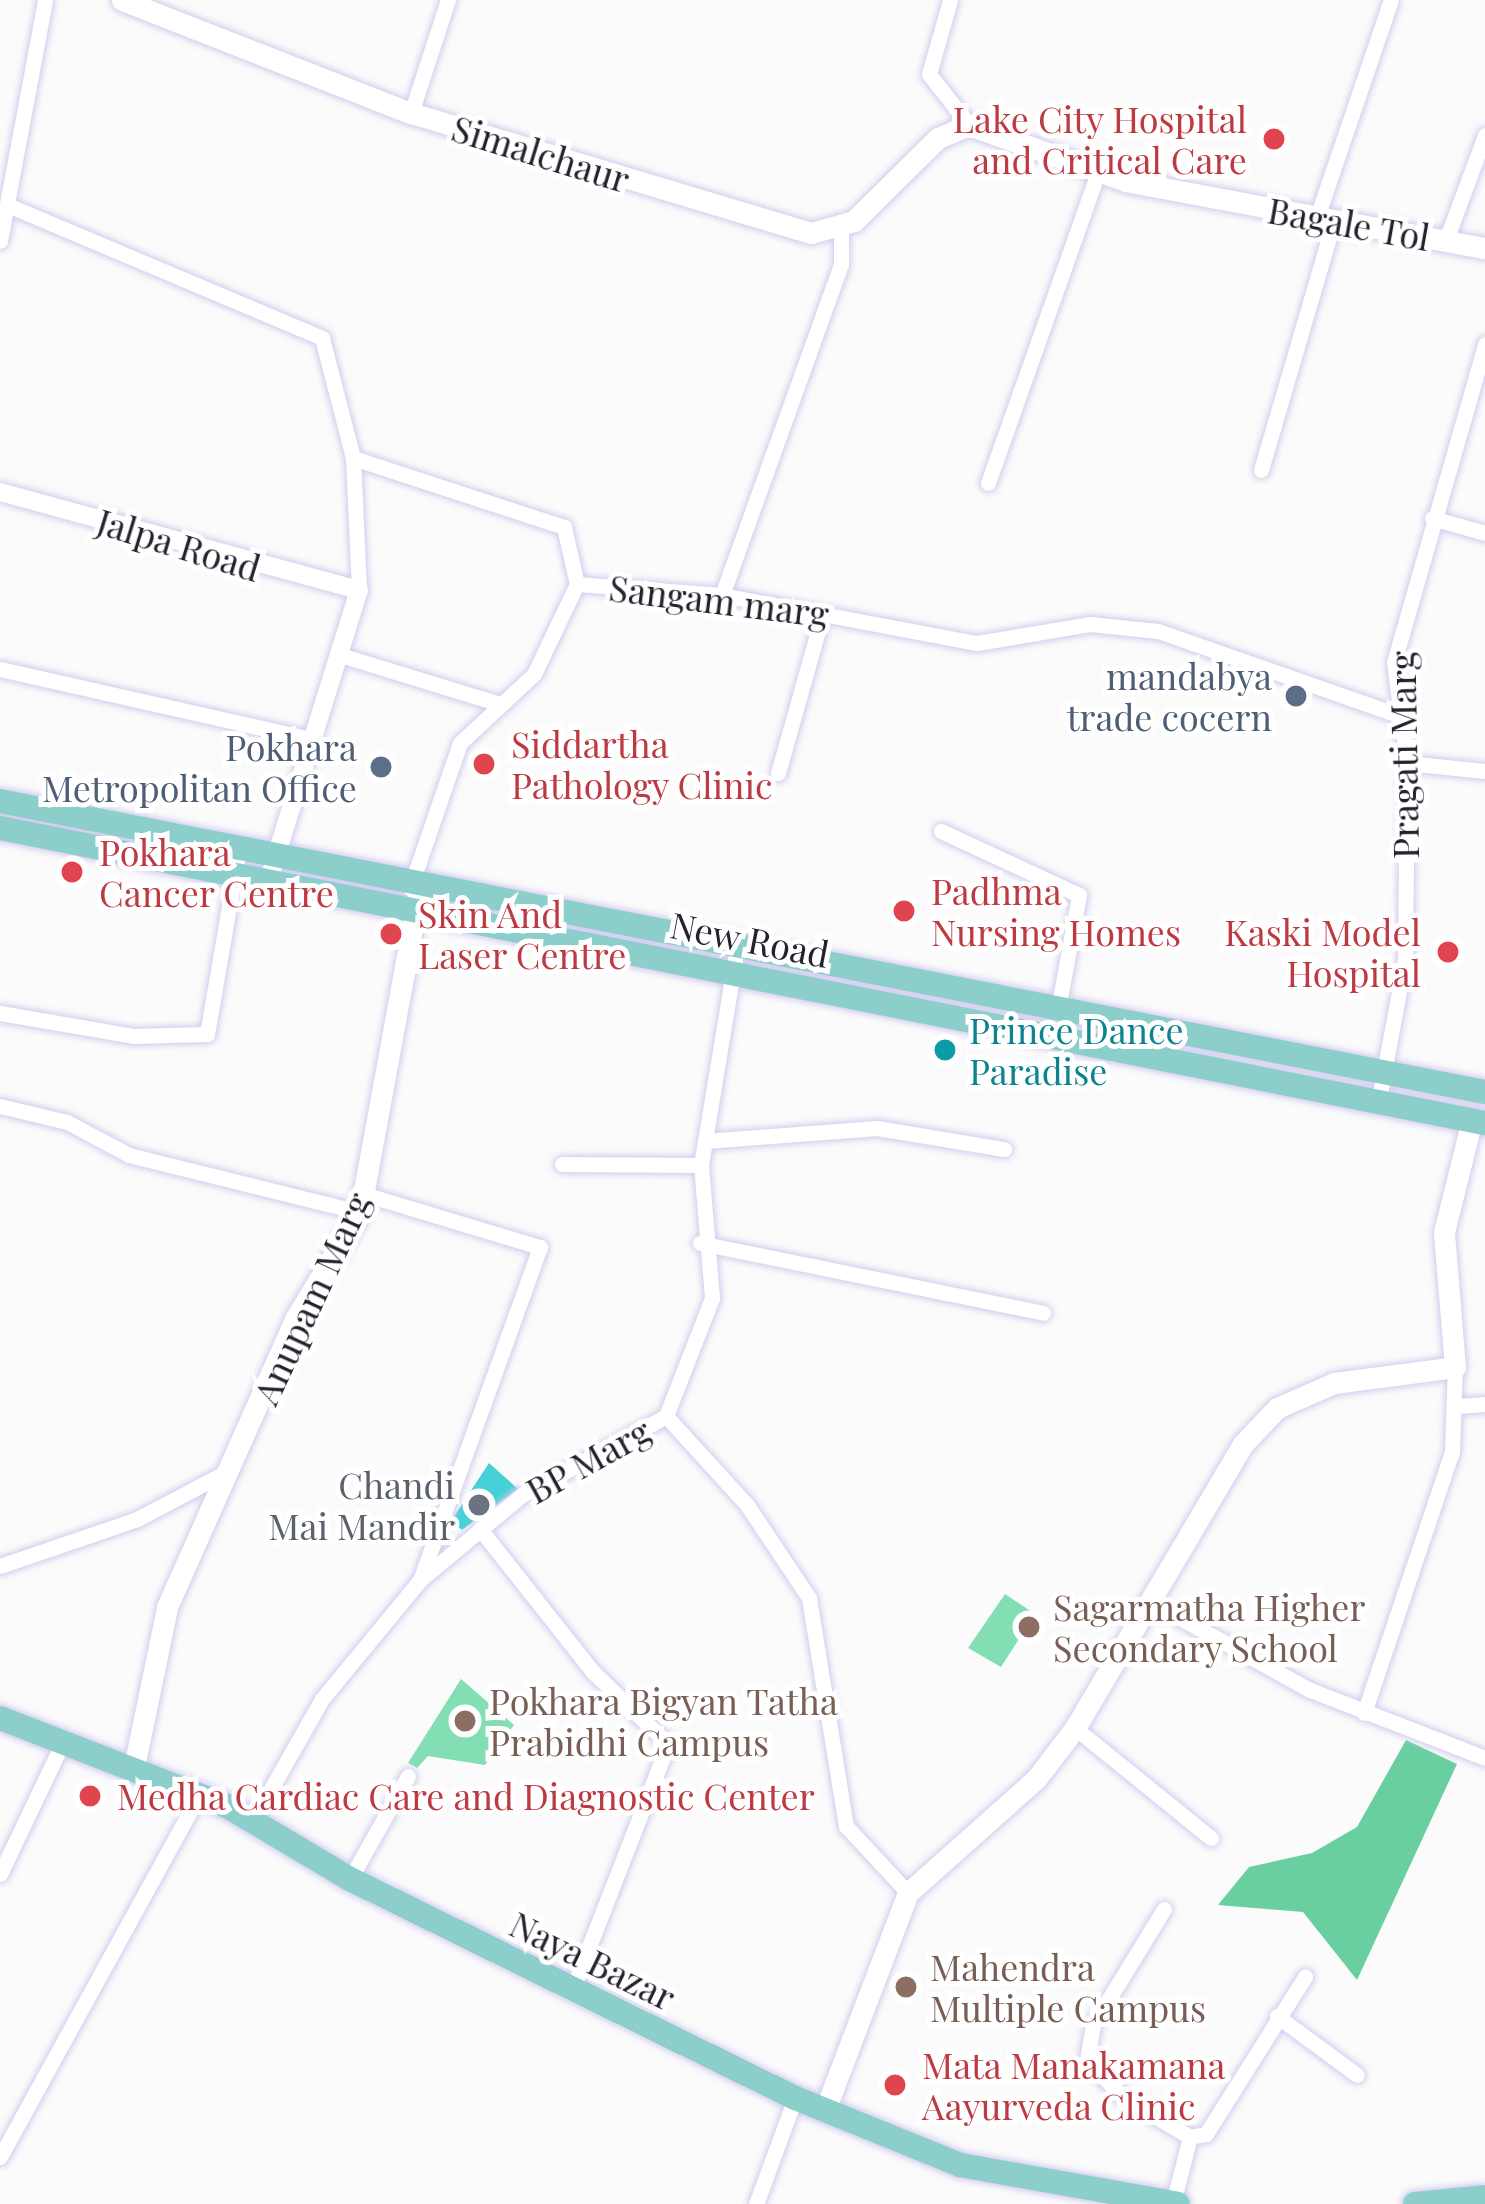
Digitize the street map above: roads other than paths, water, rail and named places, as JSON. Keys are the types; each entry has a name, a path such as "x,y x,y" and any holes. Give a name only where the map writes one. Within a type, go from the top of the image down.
{"main road":[{"name":"Simalchaur","path":"122,0 411,112 777,225 841,230"},
{"path":"841,230 938,138 969,125"},
{"name":"Bagale Tol","path":"969,125 1098,173 1324,221 1485,248"},
{"name":"New Road","path":"0,801 1485,1092"},
{"name":"New Road","path":"0,828 733,970 1479,1122"},
{"name":"Anupam Marg","path":"134,1767 167,1607 295,1319 362,1203 416,882"},
{"path":"825,2110 908,1894 1036,1779 1075,1728 1148,1600 1277,1408 1334,1383 1455,1367 1444,1232 1479,1122"},
{"name":"Naya Bazar","path":"0,1718 134,1767 795,2098 960,2165 1176,2204"},
{"path":"1415,2204 1485,2198"}],"street":[{"path":"0,241 46,0"},
{"path":"411,112 448,0"},
{"path":"950,0 929,74 969,125"},
{"path":"1261,470 1324,221 1391,0"},
{"path":"1446,240 1485,135"},
{"path":"988,483 1098,173"},
{"path":"10,206 322,338 353,458 359,590 346,657 271,854 268,882"},
{"path":"722,595 841,264 841,230"},
{"name":"Pragati Marg","path":"1378,1104 1403,988 1407,763 1394,662 1485,344"},
{"path":"353,458 564,527 577,584"},
{"name":"Jalpa Road","path":"0,492 359,590"},
{"path":"1432,518 1485,533"},
{"name":"Sangam marg","path":"416,882 460,743 534,674 577,584 722,595 1017,641 1090,624 1158,632 1401,716"},
{"path":"778,773 823,613"},
{"path":"346,657 500,704"},
{"path":"0,669 315,740"},
{"path":"1407,763 1485,771"},
{"path":"941,831 1079,896 1058,1010"},
{"path":"0,1013 133,1036 207,1034 239,848"},
{"name":"BP Marg","path":"251,1824 322,1699 420,1580 480,1529 666,1416 712,1298 700,1243 701,1165 738,942"},
{"path":"0,1106 67,1122 129,1155 362,1203 540,1247 420,1580"},
{"path":"705,1142 877,1128 1004,1149"},
{"path":"562,1164 701,1165"},
{"path":"700,1243 1043,1313"},
{"path":"1364,1713 1458,1406 1455,1367"},
{"path":"1458,1406 1485,1405"},
{"path":"666,1416 747,1505 809,1598 846,1826 908,1894"},
{"path":"0,1566 137,1519 232,1469"},
{"path":"480,1529 592,1671 668,1744 572,1990"},
{"path":"1148,1600 1364,1713 1485,1758"},
{"path":"1075,1728 1210,1838"},
{"path":"0,1874 62,1742"},
{"path":"350,1879 407,1776"},
{"path":"0,2157 197,1798"},
{"path":"1164,1909 1093,2025 1088,2060 1123,2097 1190,2137 1206,2134 1276,2016 1305,1977"},
{"path":"1276,2016 1357,2075"},
{"path":"756,2204 795,2098"},
{"path":"1176,2204 1190,2137"}],"water":[{"name":"Chandi Mai Mandir","path":"489,1463 518,1489 462,1530 451,1521"}],"place":[{"name":"Lake City Hospital and Critical Care","path":"1274,139"},
{"name":"mandabya trade cocern","path":"1296,696"},
{"name":"Siddartha Pathology Clinic","path":"484,764"},
{"name":"Pokhara Metropolitan Office","path":"381,767"},
{"name":"Pokhara Cancer Centre","path":"72,872"},
{"name":"Padhma Nursing Homes","path":"904,911"},
{"name":"Skin And Laser Centre","path":"391,934"},
{"name":"Kaski Model Hospital","path":"1448,952"},
{"name":"Prince Dance Paradise","path":"945,1050"},
{"name":"Chandi Mai Mandir","path":"479,1505"},
{"name":"Sagarmatha Higher Secondary School","path":"1029,1627"},
{"name":"Pokhara Bigyan Tatha Prabidhi Campus","path":"465,1721"},
{"name":"Medha Cardiac Care and Diagnostic Center","path":"90,1796"},
{"name":"Mahendra Multiple Campus","path":"906,1987"},
{"name":"Mata Manakamana Aayurveda Clinic","path":"895,2085"}]}
